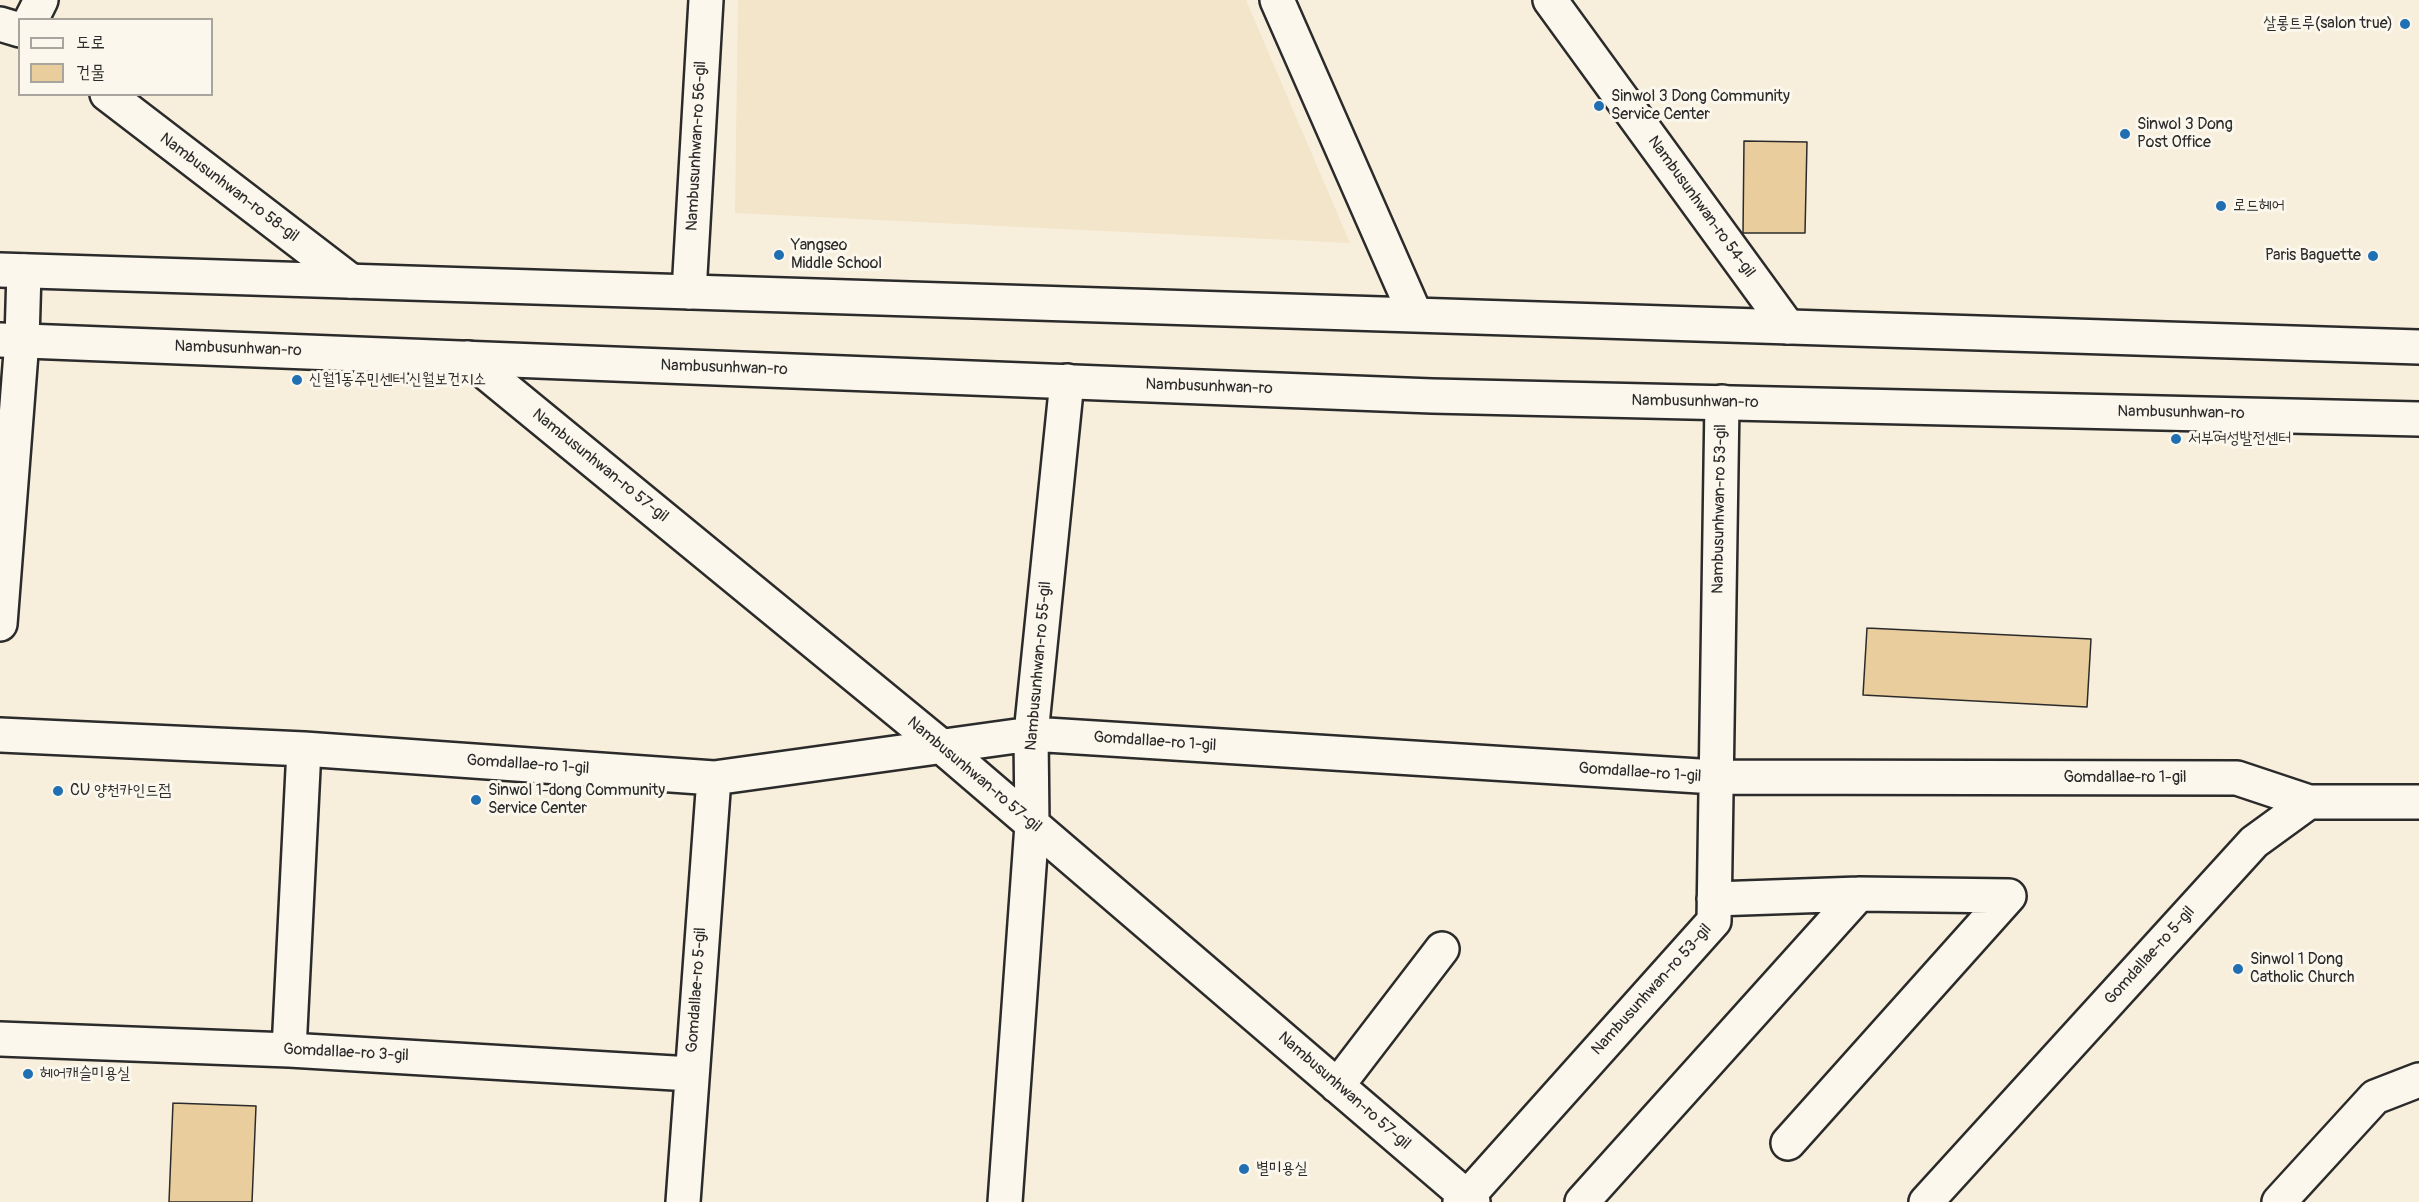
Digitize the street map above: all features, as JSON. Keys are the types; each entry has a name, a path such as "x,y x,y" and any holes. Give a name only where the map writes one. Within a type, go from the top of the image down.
{"street":[{"path":"32,18 41,0"},
{"name":"Nambusunhwan-ro 56-gil","path":"689,292 706,0"},
{"path":"1277,0 1415,314"},
{"name":"Nambusunhwan-ro 54-gil","path":"1550,0 1788,327"},
{"path":"0,24 18,29"},
{"name":"Nambusunhwan-ro 58-gil","path":"110,96 351,281"},
{"path":"0,624 12,270 2419,347"},
{"name":"Nambusunhwan-ro","path":"11,340 1432,396 2419,419"},
{"name":"Nambusunhwan-ro 57-gil","path":"468,358 941,746 1467,1200"},
{"name":"Nambusunhwan-ro 55-gil","path":"1005,1202 1032,825 1031,734 1067,381"},
{"name":"Nambusunhwan-ro 53-gil","path":"1467,1200 1714,921 1722,402"},
{"name":"Gomdallae-ro 1-gil","path":"0,735 304,749 714,778 1031,734 1715,777 2237,778 2309,802"},
{"path":"290,1050 304,749"},
{"name":"Gomdallae-ro 5-gil","path":"682,1202 714,778"},
{"path":"2309,802 2419,802"},
{"name":"Gomdallae-ro 5-gil","path":"1926,1202 2254,842 2309,802"},
{"path":"1582,1202 1859,894"},
{"path":"1714,899 1859,894 2009,896 1788,1143"},
{"path":"1337,1086 1442,949"},
{"name":"Gomdallae-ro 3-gil","path":"0,1039 290,1050 691,1074"},
{"path":"2279,1202 2375,1097 2419,1080"}],"shaded area":[{"path":"738,0 1246,0 1350,243 735,213"}],"building":[{"path":"1744,141 1807,142 1805,233 1743,233"},
{"path":"1867,628 2091,639 2087,707 1863,695"},
{"path":"173,1103 256,1106 252,1202 169,1202"}],"place":[{"name":"살롱트루(salon true)","path":"2405,24"},
{"name":"Sinwol 3 Dong Community Service Center","path":"1599,106"},
{"name":"Sinwol 3 Dong Post Office","path":"2125,134"},
{"name":"로드헤어","path":"2221,206"},
{"name":"Yangseo Middle School","path":"779,255"},
{"name":"Paris Baguette","path":"2373,256"},
{"name":"신월1동주민센터.신월보건지소","path":"297,380"},
{"name":"서부여성발전센터","path":"2176,439"},
{"name":"CU 양천카인드점","path":"58,791"},
{"name":"Sinwol 1-dong Community Service Center","path":"476,800"},
{"name":"Sinwol 1 Dong Catholic Church","path":"2238,969"},
{"name":"헤어캐슬미용실","path":"28,1074"},
{"name":"별미용실","path":"1244,1169"}]}
